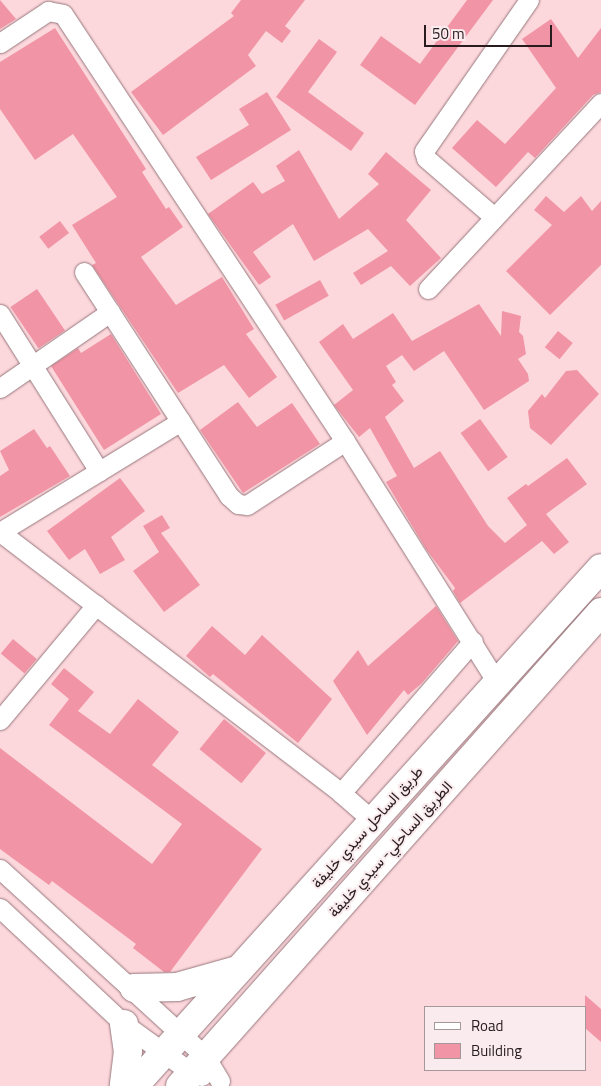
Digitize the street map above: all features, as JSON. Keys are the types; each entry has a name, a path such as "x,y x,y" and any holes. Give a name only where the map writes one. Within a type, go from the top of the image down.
{"highway":[{"name":"طريق الساحل سيدي خليفة","path":"134,1086 601,568"},
{"name":"الطريق الساحلي- سيدي خليفة","path":"192,1072 601,612"},
{"path":"134,988 184,986 239,970"},
{"path":"124,1024 128,1051 124,1086"}],"street":[{"path":"494,217 426,158 424,151 529,0"},
{"path":"0,43 48,10 62,14 345,441 473,641 497,682"},
{"path":"428,289 601,103"},
{"path":"84,272 229,496 238,504 247,505 345,441"},
{"path":"0,388 110,312"},
{"path":"0,314 99,472"},
{"path":"181,421 0,532 340,793 372,820"},
{"path":"0,720 96,606"},
{"path":"340,793 473,641"},
{"path":"0,869 134,988 181,1033 192,1072"},
{"path":"0,908 124,1024 192,1072 224,1084"}],"building":[{"path":"0,0 16,19 0,29"},
{"path":"241,0 305,0 285,26 291,31 282,43 266,31 248,55 256,66 163,135 131,92 234,16 231,13"},
{"path":"467,0 493,0 415,105 360,65 381,36 420,64"},
{"path":"551,19 578,58 601,28 601,92 593,95 535,158 528,152 496,187 452,148 477,120 505,144 556,88 522,39"},
{"path":"55,28 146,169 142,172 166,209 169,207 183,227 141,257 176,305 222,277 254,329 246,334 277,377 249,398 224,365 178,393 92,265 96,263 72,225 117,197 73,134 35,160 0,109 0,62"},
{"path":"319,39 337,52 308,92 364,133 351,151 276,97"},
{"path":"267,92 291,130 211,180 196,157 249,125 239,109"},
{"path":"299,150 339,219 379,184 368,174 386,152 431,190 406,220 441,258 410,286 391,266 361,285 353,273 388,251 368,229 314,261 293,224 253,252 271,277 259,285 208,214 253,182 262,194 285,181 276,166"},
{"path":"546,196 564,212 581,196 592,211 601,201 601,265 550,315 506,271 552,225 534,210"},
{"path":"60,221 69,233 48,249 39,237"},
{"path":"320,280 329,296 284,320 275,305"},
{"path":"37,289 65,330 38,348 10,307"},
{"path":"479,304 501,336 502,311 521,316 519,332 523,336 526,354 518,359 528,374 529,381 484,410 444,351 414,371 402,355 386,366 396,382 392,385 404,401 385,417 414,468 440,451 488,526 505,543 527,525 507,498 526,484 528,486 567,458 587,484 546,514 569,542 554,554 542,541 460,603 453,591 455,588 426,549 386,482 397,476 370,428 359,437 334,405 353,390 319,342 343,324 353,339 393,313 412,341"},
{"path":"558,331 573,343 560,359 545,347"},
{"path":"111,334 161,414 104,450 51,366 78,348 81,353"},
{"path":"577,370 599,394 551,445 530,428 528,411 542,394 545,398 566,371"},
{"path":"238,402 257,427 292,403 320,444 243,493 200,430"},
{"path":"480,419 508,457 488,471 461,433"},
{"path":"34,429 47,448 50,446 70,476 0,517 0,476 9,470 0,451"},
{"path":"120,478 145,511 111,537 125,560 100,574 85,549 69,560 47,531"},
{"path":"162,515 170,528 161,533 200,585 164,612 133,571 159,552 143,526"},
{"path":"436,606 458,641 422,683 408,695 404,690 367,735 333,681 358,650 368,666"},
{"path":"212,626 245,655 262,635 332,699 298,743 213,674 210,677 186,656"},
{"path":"13,639 37,659 25,673 1,654"},
{"path":"64,668 94,692 78,711 110,734 138,699 179,732 152,765 262,849 170,972 164,972 133,948 136,944 52,881 49,885 0,849 0,748 152,864 182,824 49,725 69,699 51,684"},
{"path":"224,719 266,753 241,783 199,749"},
{"path":"585,995 601,1009 601,1042 586,1029"}]}
